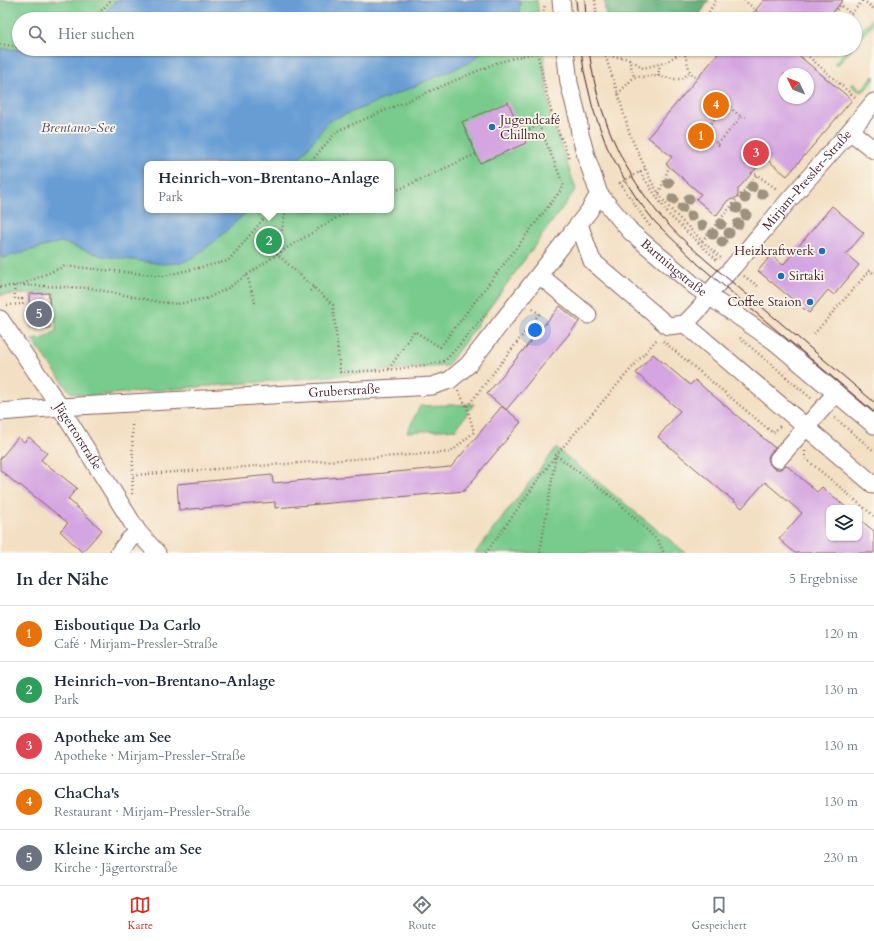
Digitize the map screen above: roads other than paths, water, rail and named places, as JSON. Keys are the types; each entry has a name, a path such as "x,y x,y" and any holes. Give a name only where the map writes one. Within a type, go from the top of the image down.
{"street":[{"path":"561,0 562,12"},
{"name":"Bartningstraße","path":"566,56 569,83 578,118 580,134 599,194 631,232 696,287 774,341 874,425"},
{"name":"Mirjam-Pressler-Straße","path":"685,324 702,306 726,265 789,200 870,107"},
{"path":"850,131 874,150"},
{"name":"Gruberstraße","path":"0,412 60,407 432,386 450,380 468,365 589,211 599,194"},
{"path":"579,224 592,261 668,326 685,324 802,433 874,485"},
{"path":"539,275 588,315"},
{"name":"Jägertorstraße","path":"0,319 60,407 138,532 157,553"},
{"path":"778,459 836,393"},
{"path":"119,553 129,540 138,532"}],"water":[{"path":"116,0 520,0 519,12 106,12"},
{"name":"Brentano-See","path":"0,48 12,49 12,56 477,56 471,62 329,121 297,161 144,161 144,213 246,213 215,241 194,257 180,263 163,264 102,256 61,242 3,258 0,256"}],"tram line":[{"path":"576,0 577,12"},
{"path":"585,0 586,12"},
{"path":"582,56 593,109 607,147 637,199 655,222 699,265 874,412"},
{"path":"590,56 596,89 617,148 626,166 659,214 708,262 874,402"}],"place":[{"name":"ChaCha's","path":"716,105"},
{"name":"Jugendcafé Chillmo","path":"492,127"},
{"name":"Eisboutique Da Carlo","path":"701,136"},
{"name":"Apotheke am See","path":"756,153"},
{"name":"Heinrich-von-Brentano-Anlage","path":"269,241"},
{"name":"Heizkraftwerk","path":"822,251"},
{"name":"Sirtaki","path":"781,276"},
{"name":"Coffee Staion","path":"810,302"},
{"name":"Kleine Kirche am See","path":"39,314"}]}
